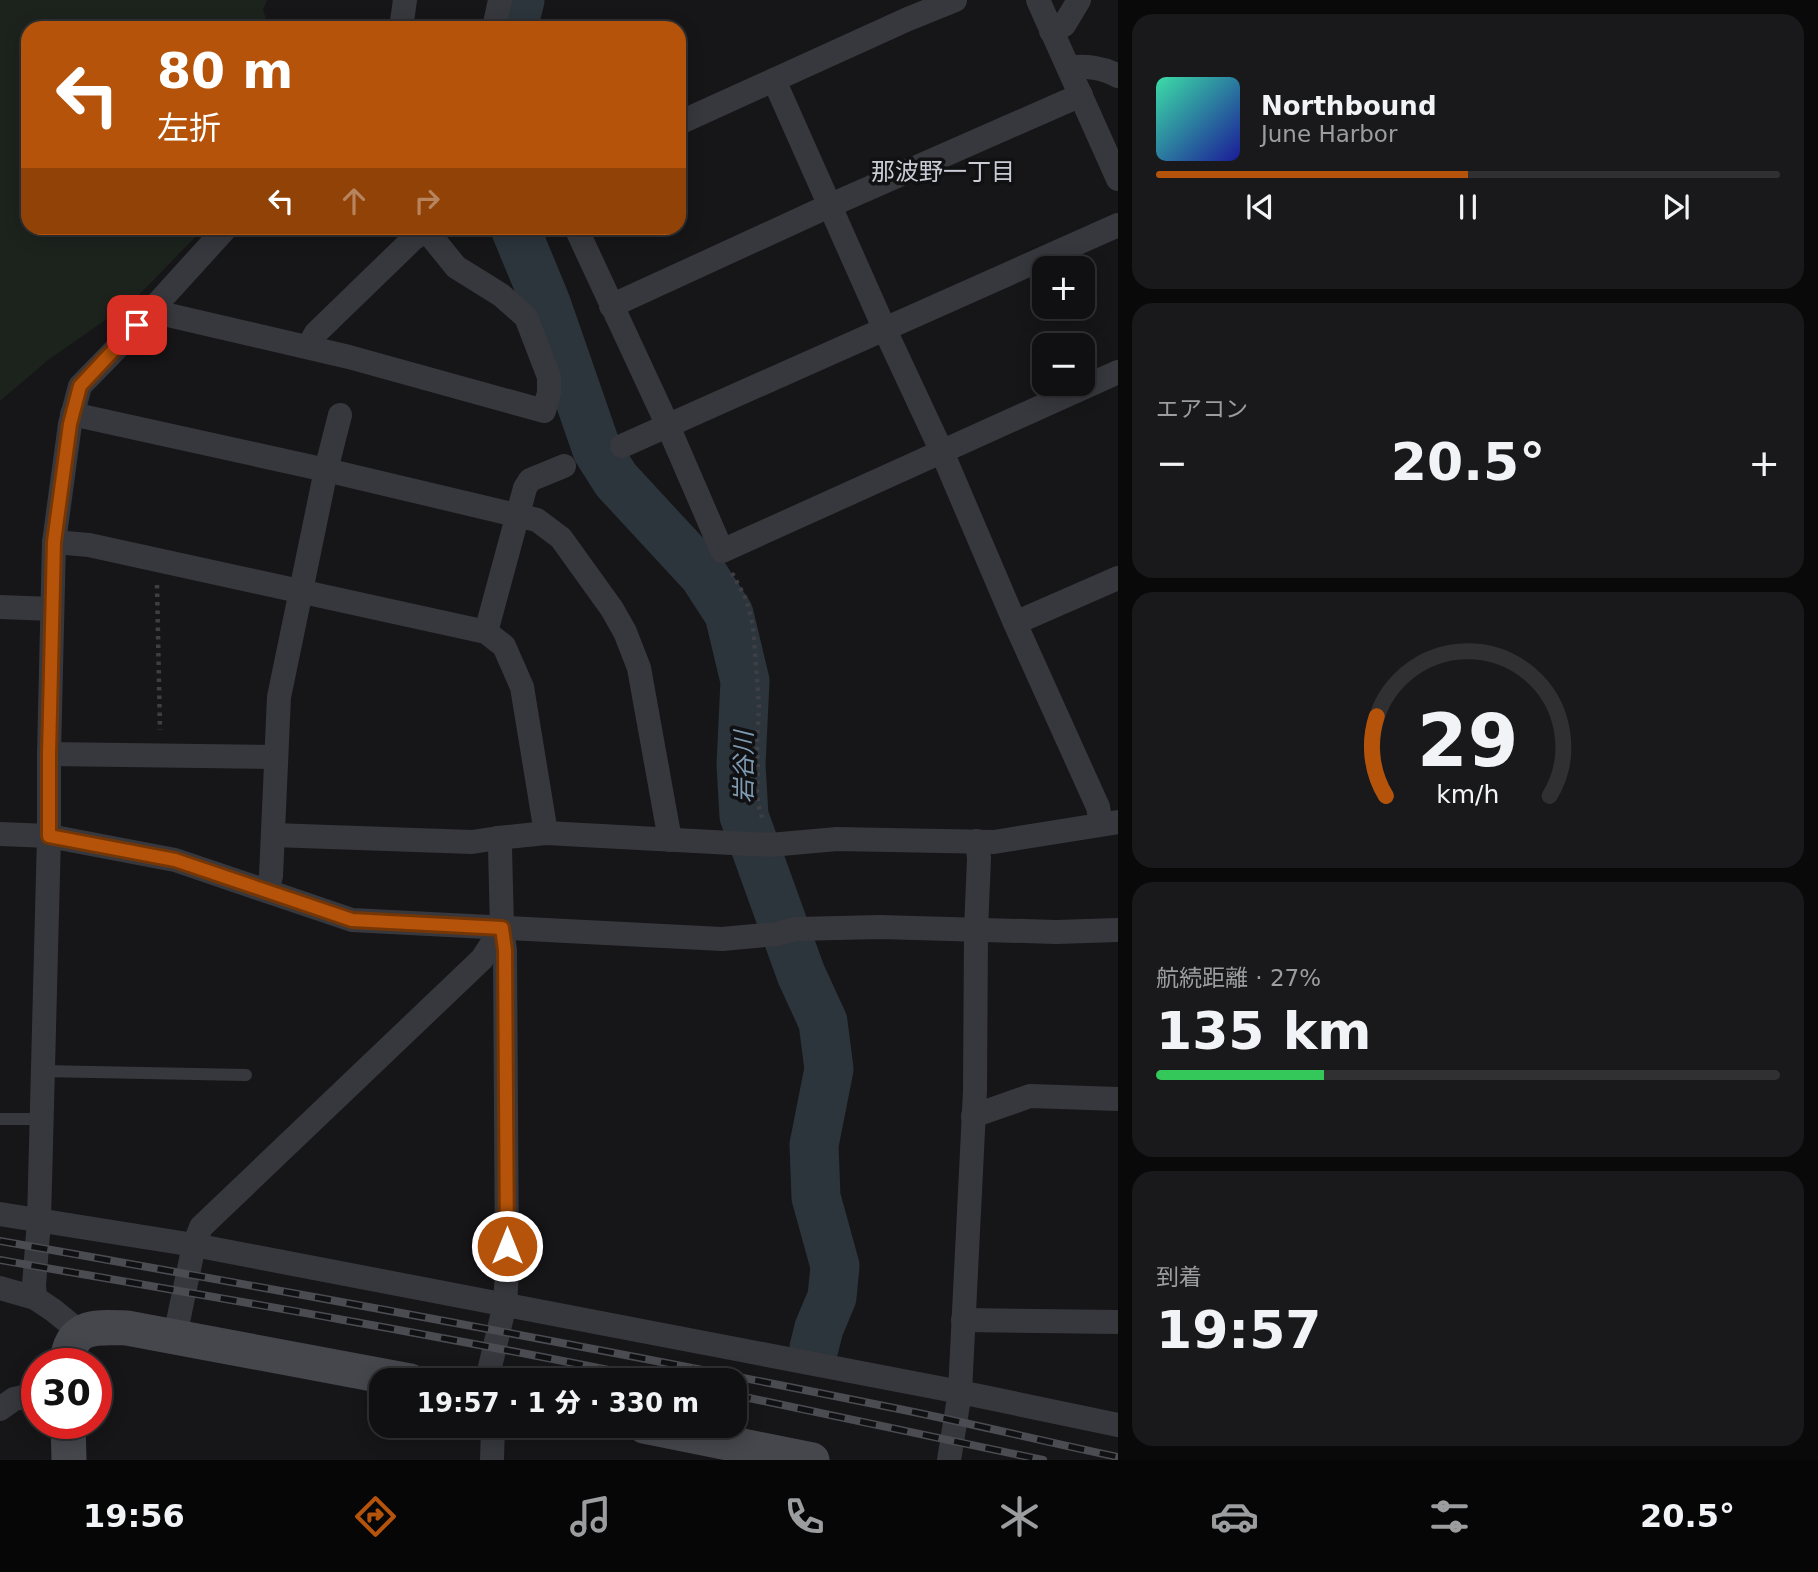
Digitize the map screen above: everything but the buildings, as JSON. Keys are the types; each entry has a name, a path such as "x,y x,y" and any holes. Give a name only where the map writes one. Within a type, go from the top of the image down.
{"street":[{"path":"402,21 405,0"},
{"path":"496,21 500,0"},
{"path":"686,120 774,80 904,10 955,0"},
{"path":"1038,0 1115,166"},
{"path":"1051,31 1064,25 1079,0"},
{"path":"1069,68 1082,66 1118,76"},
{"path":"273,835 472,842 546,833 759,844 837,839 994,842 1110,823 1098,807 774,80"},
{"path":"611,306 1081,95"},
{"path":"622,446 1118,225"},
{"path":"35,1298 49,836 54,542 72,414 80,386 220,235"},
{"path":"308,346 316,333 419,235"},
{"path":"151,311 308,346 544,411 549,393 549,377 526,317 501,295 456,267 432,235"},
{"path":"579,235 668,426 722,551 1118,372"},
{"path":"72,414 537,520 561,538 612,609 625,632 639,668 670,840"},
{"path":"267,891 271,876 279,696 340,415"},
{"path":"486,632 525,488 530,480 564,466"},
{"path":"54,542 89,545 486,632 504,646 522,687 546,833"},
{"path":"1015,623 1118,578"},
{"path":"0,607 52,609"},
{"path":"49,754 276,757"},
{"path":"0,834 49,836 175,860 352,920 722,939 786,931 880,927 1056,932 1118,930"},
{"path":"490,1368 505,1304 507,1258 505,963 498,838"},
{"path":"949,1460 960,1392 975,1091 979,858 977,841"},
{"path":"175,1336 194,1245 201,1227 482,959 502,928"},
{"path":"973,1116 1030,1096 1118,1098"},
{"path":"0,1214 194,1245 960,1392 1118,1425"},
{"path":"0,1288 35,1298 53,1310 73,1348 98,1327 127,1328 369,1373"},
{"path":"963,1320 1118,1322"},
{"path":"0,1409 21,1397"},
{"path":"492,1460 493,1438"},
{"path":"703,1438 812,1460"},
{"path":"68,1439 69,1460"}],"lane":[{"path":"42,1071 246,1075"},
{"path":"0,1119 41,1119"}],"path":[{"path":"722,551 746,599 753,625 760,706 757,744 759,844"},
{"path":"160,755 157,573 161,561"}],"shaded area":[{"path":"0,0 267,0 263,10 267,21 21,21 21,235 197,235 134,300 48,360 0,401"}],"waterway":[{"name":"岩谷川","path":"515,21 520,0"},
{"name":"岩谷川","path":"518,235 546,303 597,450 616,480 703,574 729,614 745,681 741,765 744,816 801,974 823,1022 829,1069 814,1145 816,1197 835,1266 832,1297 814,1348"}],"railway":[{"path":"0,1241 667,1363 918,1413 1118,1457"},
{"path":"0,1260 600,1368"},
{"path":"747,1398 1043,1460"}],"district":[{"name":"那波野一丁目","path":"943,172"}],"route":[{"path":"137,325 80,386 70,424 54,542 49,836 175,860 352,920 502,928 505,950 507,1246"}]}
